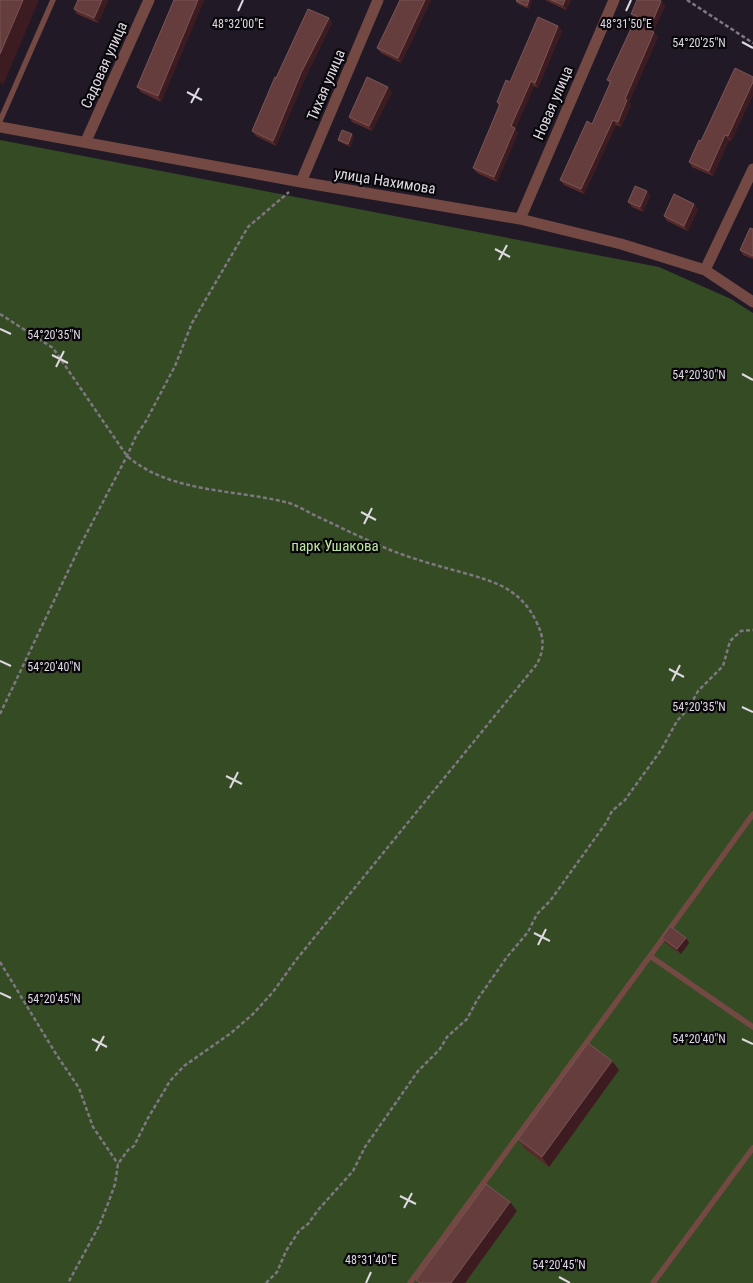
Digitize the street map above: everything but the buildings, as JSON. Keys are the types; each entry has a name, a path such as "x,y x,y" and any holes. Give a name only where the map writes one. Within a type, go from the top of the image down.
{"street":[{"name":"Садовая улица","path":"86,141 149,0"},
{"name":"Тихая улица","path":"301,182 378,0"},
{"name":"Новая улица","path":"520,219 614,0"},
{"name":"улица Нахимова","path":"0,127 86,141 301,182 520,219 621,244 706,270 753,302"},
{"path":"706,270 753,169"}],"lane":[{"path":"0,121 53,0"},
{"path":"410,1283 753,814"},
{"path":"650,956 753,1027"},
{"path":"653,1283 753,1148"}],"path":[{"path":"687,0 753,43"},
{"path":"0,714 81,544 136,436 175,366 192,323 248,227 301,182"},
{"path":"0,314 53,348 127,456 140,467 163,478 287,502 389,549 505,586 531,610 542,634 541,655 537,664 253,1014 231,1033 184,1066 170,1081 134,1146 128,1150 118,1164 115,1184 99,1226 68,1283"},
{"path":"266,1283 277,1272 286,1251 299,1231 308,1224 354,1170 365,1147 418,1071 440,1049 447,1037 467,1018 477,1000 507,957 528,932 537,914 550,901 606,823 612,811 625,800 662,750 677,721 688,709 698,691 723,666 730,641 741,631 753,630"},
{"path":"0,962 79,1088 93,1127 118,1164"}],"green space":[{"name":"парк Ушакова","path":"0,140 659,267 731,299 753,313 753,1283 0,1283"}]}
